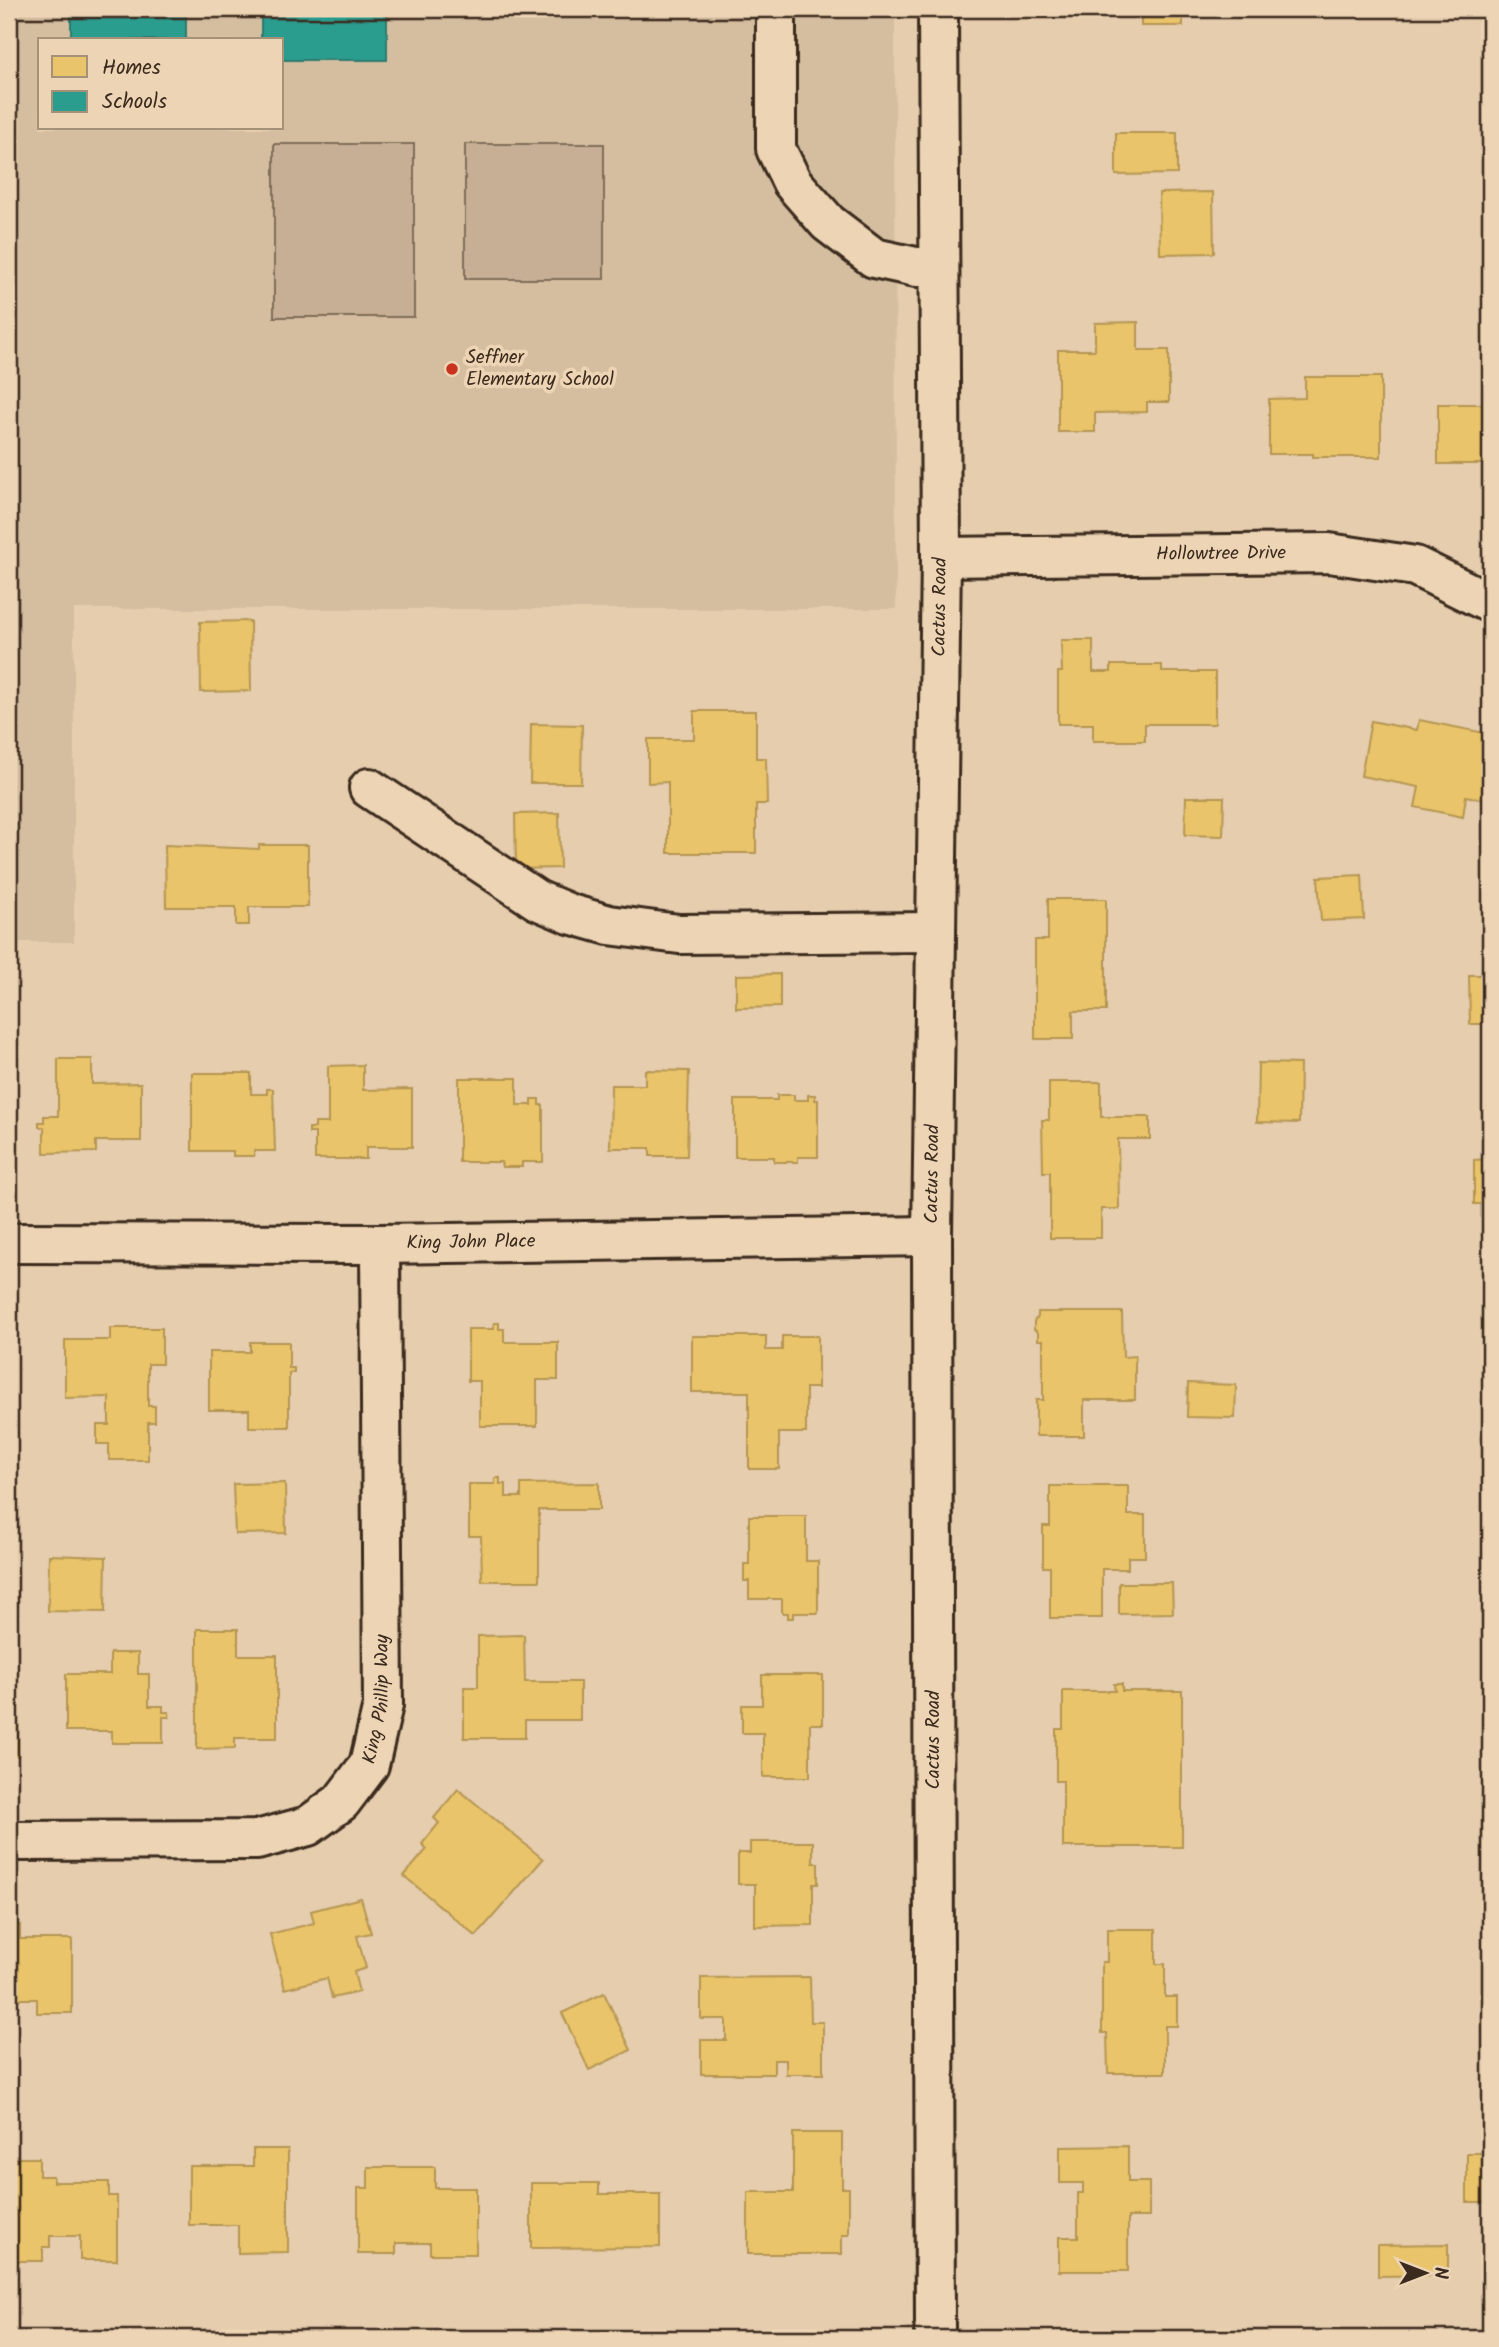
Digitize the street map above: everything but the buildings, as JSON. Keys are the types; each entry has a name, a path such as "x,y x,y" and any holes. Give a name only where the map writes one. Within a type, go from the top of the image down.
{"street":[{"path":"776,9 776,149 792,181 828,223 874,258 916,267 939,267"},
{"name":"Cactus Road","path":"935,2338 932,1236 941,557 938,9"},
{"name":"Hollowtree Drive","path":"941,557 1329,553 1415,566 1490,603"},
{"path":"369,788 537,900 570,914 609,925 678,934 936,932"},
{"name":"King John Place","path":"9,1243 380,1244 932,1236"},
{"name":"King Phillip Way","path":"9,1840 257,1840 308,1826 341,1802 369,1765 383,1705 380,1244"}],"shaded area":[{"name":"Seffner Elementary School","path":"9,9 895,9 896,609 74,609 74,942 9,942"},
{"path":"274,144 414,144 414,317 274,317"},
{"path":"465,144 604,144 604,279 465,279"}],"place":[{"name":"Seffner Elementary School","path":"452,369"}]}
